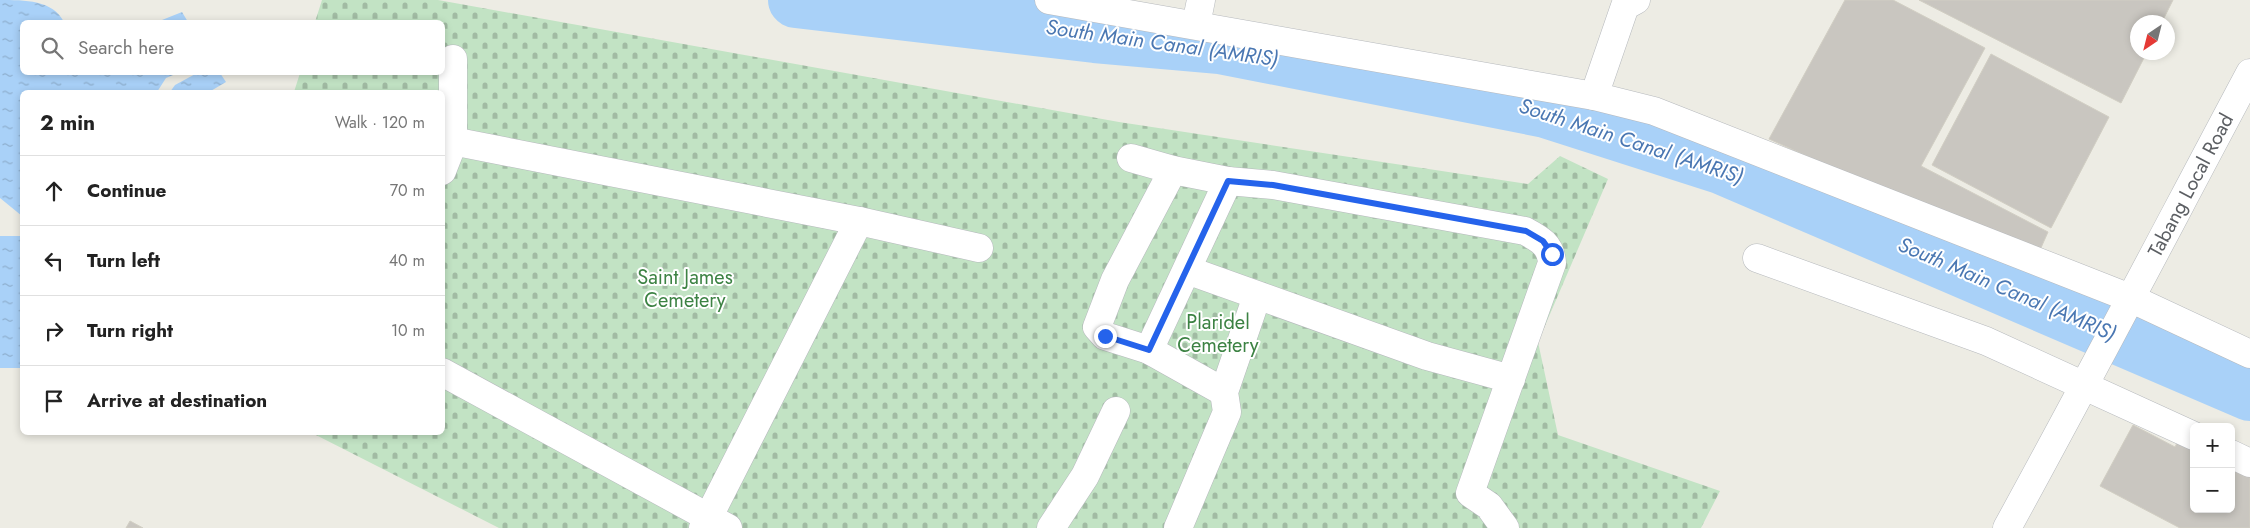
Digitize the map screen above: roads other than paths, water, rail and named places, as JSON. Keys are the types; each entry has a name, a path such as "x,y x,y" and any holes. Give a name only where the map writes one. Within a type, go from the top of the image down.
{"street":[{"path":"1050,0 1198,13 1594,96 1654,111 2128,302 2250,354"},
{"path":"1594,96 1627,2"},
{"path":"445,156 448,141 453,59"},
{"name":"Tabang Local Road","path":"2007,528 2102,356 2128,302 2250,73"},
{"path":"448,141 859,222 979,248"},
{"path":"1132,158 1173,170 1228,181 1273,185 1526,231 1543,241 1552,254 1552,263 1470,493 1489,506 1505,528"},
{"path":"1173,170 1116,280 1097,327 1105,336 1149,350 1224,392"},
{"path":"1149,350 1228,181"},
{"path":"445,374 714,524 859,222"},
{"path":"1757,258 1986,341 2190,434"},
{"path":"1187,270 1427,356 1511,379"},
{"path":"1178,528 1227,412 1224,392 1257,296"},
{"path":"1051,528 1085,476 1116,411"},
{"path":"2235,456 2250,462"}],"water":[{"path":"0,0 19,0 46,5 53,9 63,20 20,20 20,75 173,75 166,78 158,90 20,90 20,214 0,198"},
{"path":"182,12 187,20 162,20"},
{"path":"193,75 221,75 226,82 212,90 171,90 175,85"},
{"path":"0,236 20,236 20,368 0,368"}],"waterway":[{"name":"South Main Canal (AMRIS)","path":"796,0 1095,35 1220,46 1546,110 1721,166 2250,393"}],"park label":[{"name":"Saint James Cemetery","path":"685,288"},
{"name":"Plaridel Cemetery","path":"1218,334"}]}
